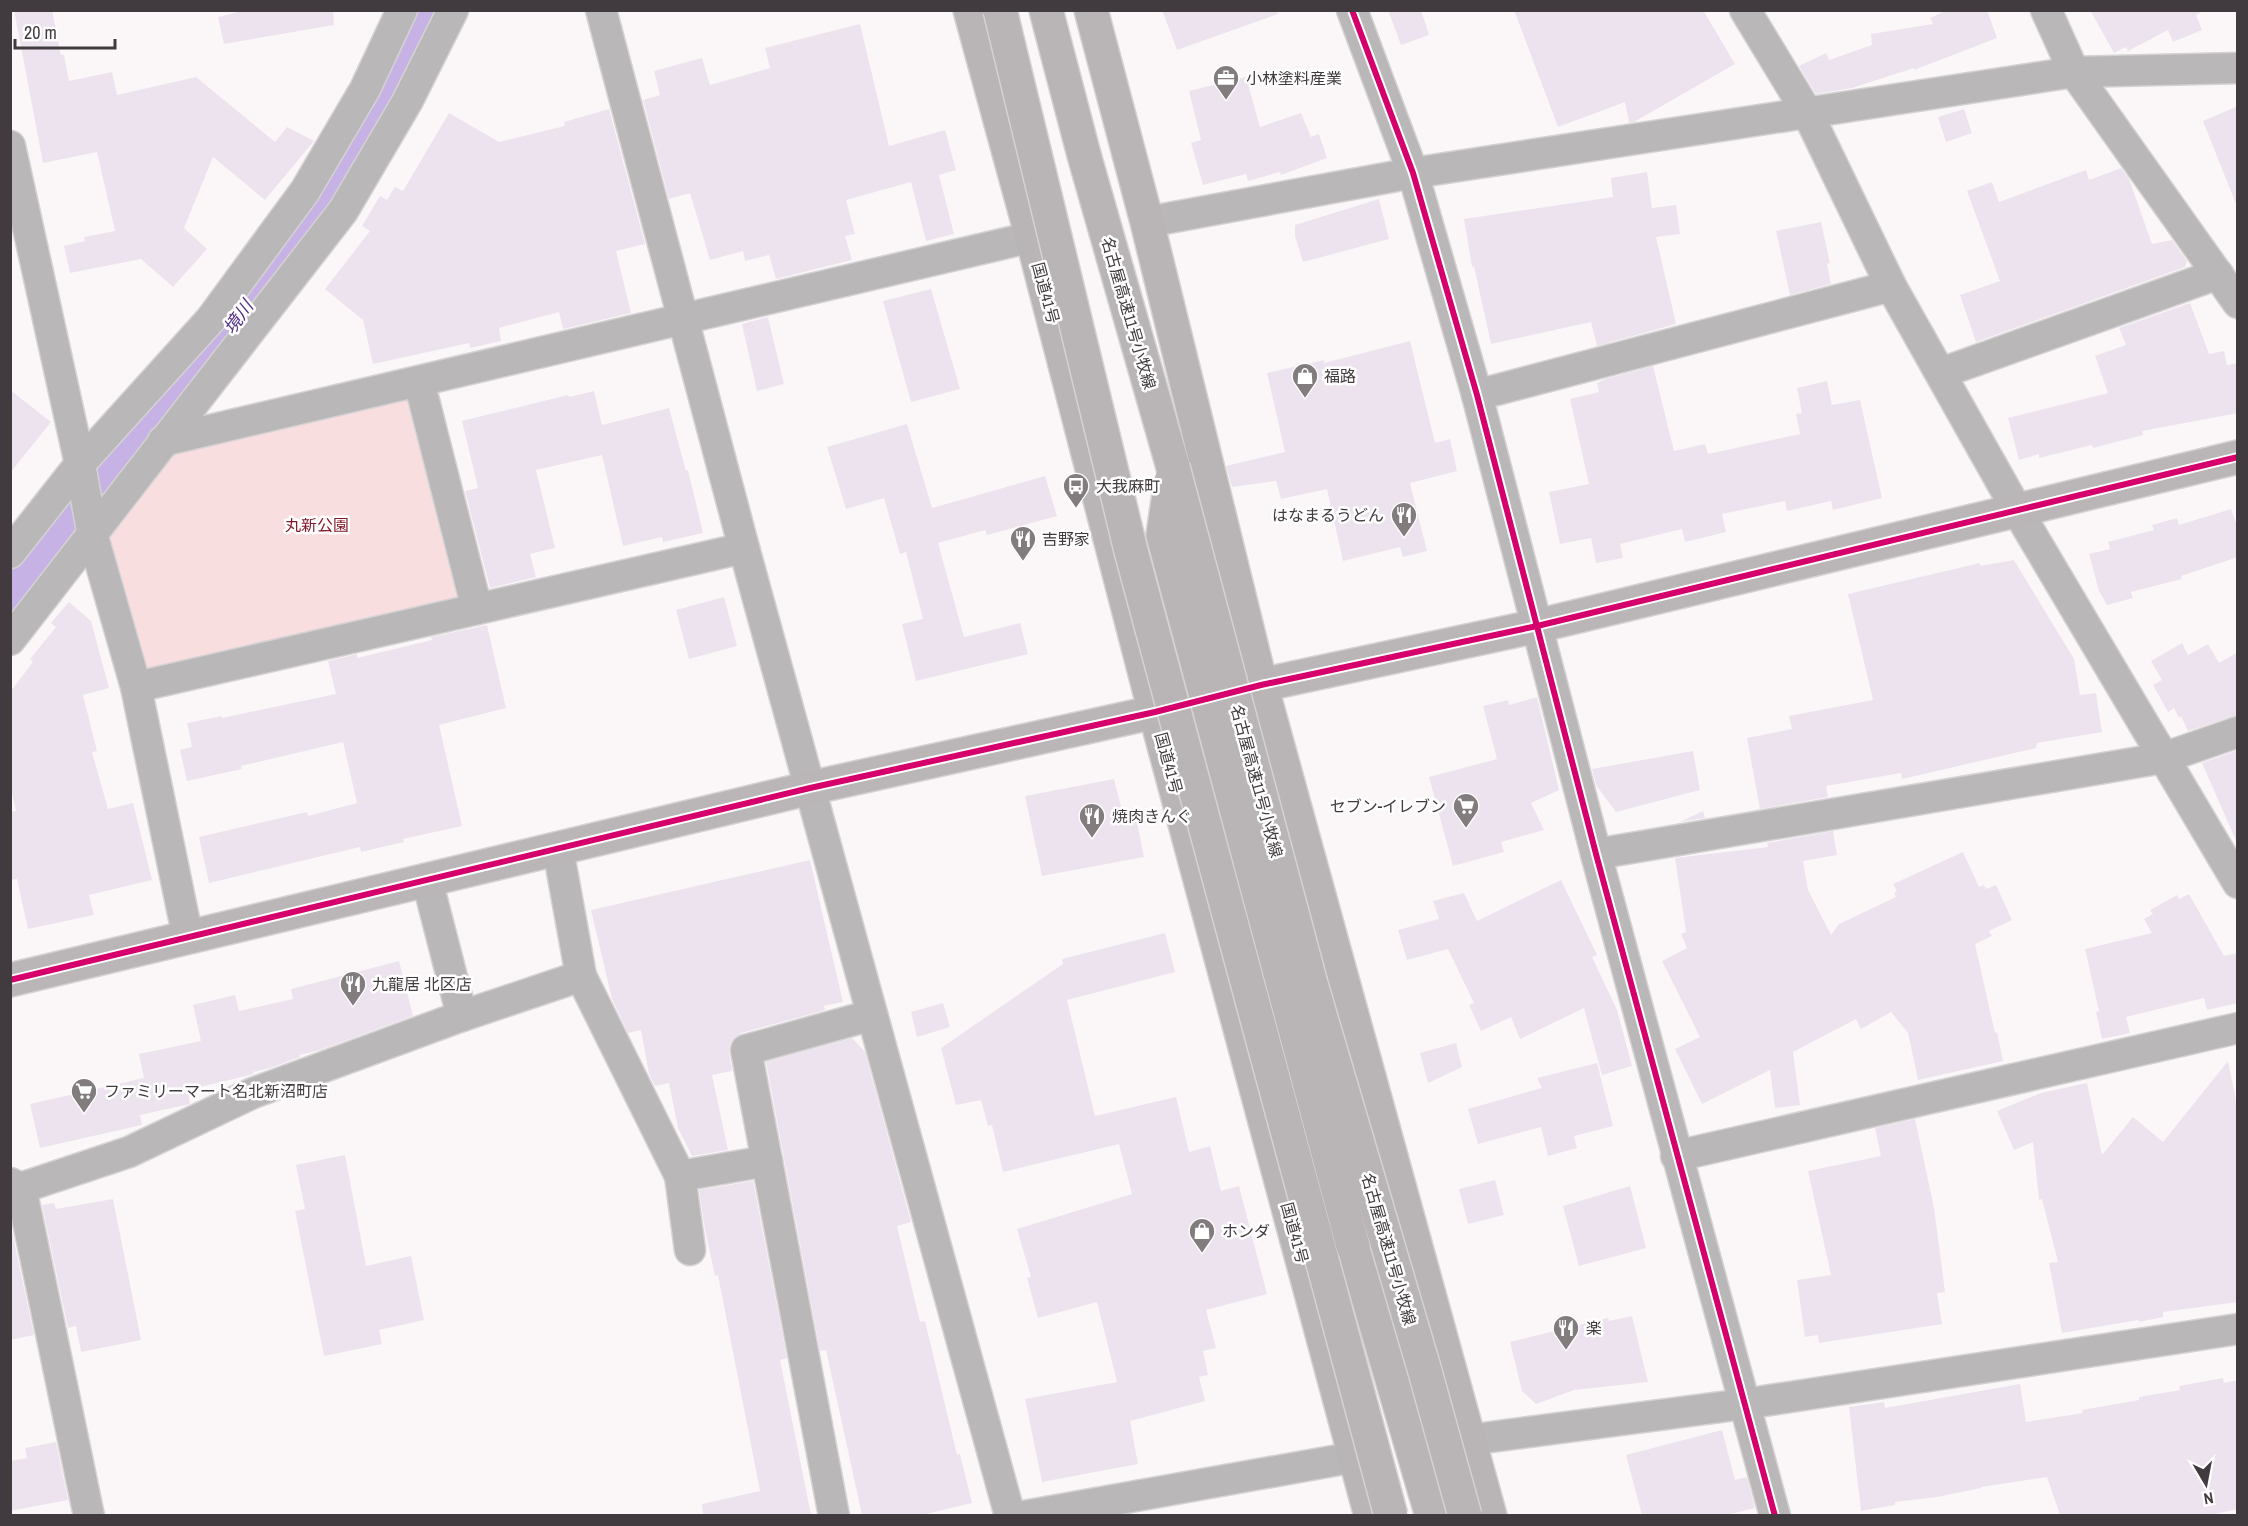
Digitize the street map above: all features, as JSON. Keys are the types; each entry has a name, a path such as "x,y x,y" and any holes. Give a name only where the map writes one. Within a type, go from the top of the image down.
{"highway":[{"name":"国道41号","path":"970,10 1032,237 1155,712 1371,1515"},
{"path":"1000,10 1131,551 1391,1515"},
{"name":"名古屋高速11号小牧線","path":"1046,10 1084,155 1173,467 1311,984 1421,1356 1465,1515"},
{"path":"1091,10 1147,222 1262,685 1490,1515"},
{"path":"1173,467 1163,535 1353,1246 1432,1515"}],"street":[{"path":"10,553 80,466 211,319 305,191 365,89 402,10"},
{"path":"10,640 344,212 407,102 453,10"},
{"path":"601,10 682,320 1010,1515"},
{"path":"1352,10 1413,173 1477,395 1676,1156 1775,1515"},
{"path":"1745,10 1808,114 1891,286 2018,510 2238,883"},
{"path":"2046,10 2074,72 2238,303"},
{"path":"1147,222 1413,173 2074,72 2238,68"},
{"path":"10,146 93,535 136,687 188,938"},
{"path":"164,441 1032,237"},
{"path":"1941,374 2218,274"},
{"path":"1477,395 1891,286"},
{"path":"419,381 477,609"},
{"path":"10,980 810,788 1155,712 1262,685 1537,626 2238,457"},
{"path":"136,687 744,548"},
{"path":"1596,854 2163,758 2238,732"},
{"path":"558,849 581,976 680,1176 690,1250"},
{"path":"427,880 462,1016"},
{"path":"90,1515 16,1185 129,1152 253,1093 462,1016 581,976"},
{"path":"834,1515 746,1050 872,1015"},
{"path":"1676,1156 2238,1028"},
{"path":"680,1176 767,1161"},
{"path":"1468,1440 1744,1404 2238,1329"},
{"path":"1024,1515 1355,1457"}],"green space":[{"name":"丸新公園","path":"418,385 473,607 137,684 96,537 166,443"}],"building":[{"path":"14,10 52,10 69,81 112,72 117,95 196,77 275,142 287,127 314,141 265,200 213,157 184,228 207,249 173,287 141,259 70,273 64,246 85,241 84,237 115,231 97,152 43,163"},
{"path":"246,10 333,10 334,25 224,44 218,17"},
{"path":"1162,10 1277,10 1278,14 1177,50"},
{"path":"1388,10 1421,10 1429,35 1401,45"},
{"path":"1514,10 1703,10 1735,64 1634,122 1629,123 1625,102 1558,127"},
{"path":"1947,10 1987,10 1997,38 1914,70 1914,68 1852,88 1816,94 1799,66 1826,53 1829,60 1872,45 1871,34 1933,24 1930,18"},
{"path":"2090,10 2205,10 2196,15 2202,30 2173,42 2168,30 2128,51 2126,47 2114,53"},
{"path":"860,24 889,146 945,130 956,170 939,175 954,234 926,241 911,182 846,200 855,234 845,236 852,260 776,279 769,255 745,261 743,251 710,260 690,193 669,199 643,100 660,95 654,71 702,58 710,85 770,68 765,48"},
{"path":"1246,77 1260,127 1301,113 1311,137 1319,134 1327,158 1281,175 1280,172 1248,181 1246,174 1203,185 1191,143 1201,140 1189,91"},
{"path":"2238,106 2238,204 2236,204 2203,121"},
{"path":"609,109 645,244 616,251 631,313 563,329 559,312 499,328 501,341 470,348 469,343 373,364 363,320 325,289 370,231 362,226 380,196 387,200 395,187 403,191 449,113 499,142 565,126 564,122"},
{"path":"1964,109 1972,133 1946,142 1938,117"},
{"path":"2121,168 2129,179 2152,244 2172,240 2187,261 2185,267 1976,342 1960,295 2000,281 1967,191 1992,182 1999,202 2086,170 2089,180"},
{"path":"1647,172 1652,208 1676,205 1680,234 1656,237 1676,324 1597,346 1591,322 1491,344 1474,266 1472,267 1464,219 1613,197 1611,178"},
{"path":"1379,199 1389,239 1303,262 1295,236 1295,225"},
{"path":"1821,222 1830,263 1827,264 1831,284 1790,295 1776,231"},
{"path":"931,289 960,389 911,402 883,301"},
{"path":"2190,303 2209,354 2224,351 2227,365 2238,363 2238,413 2142,431 2143,435 2093,448 2092,445 2039,458 2039,454 2019,460 2008,418 2108,393 2095,356 2126,345 2119,328"},
{"path":"768,317 784,384 757,391 742,324"},
{"path":"1410,341 1435,443 1450,439 1457,471 1410,483 1427,551 1403,557 1400,547 1343,561 1327,489 1281,499 1276,481 1232,487 1226,466 1285,452 1267,373 1324,360 1324,363"},
{"path":"1653,366 1674,451 1705,444 1708,454 1800,434 1796,414 1802,413 1797,388 1827,381 1832,405 1860,400 1882,498 1833,510 1831,501 1787,511 1785,501 1722,514 1726,532 1685,542 1682,529 1620,544 1623,558 1596,563 1591,538 1560,544 1549,492 1589,484 1570,399 1599,392 1597,383 1605,379"},
{"path":"10,390 51,422 10,473"},
{"path":"594,391 602,425 669,408 686,471 688,470 703,533 663,542 662,537 623,546 602,455 536,470 555,548 530,554 536,577 490,588 465,491 478,488 462,421 568,395 569,397"},
{"path":"907,424 932,508 1045,476 1057,516 987,535 985,530 938,543 964,637 1020,623 1028,654 916,681 902,624 923,619 906,552 900,554 884,498 846,509 827,447"},
{"path":"2231,509 2238,529 2238,557 2181,576 2182,579 2131,592 2133,598 2107,605 2099,591 2089,554 2110,549 2108,542 2154,530 2152,525 2177,518 2179,525"},
{"path":"2014,560 2074,659 2080,695 2096,693 2102,732 2037,743 2036,748 1902,779 1901,773 1826,786 1828,797 1760,809 1747,738 1792,729 1789,716 1873,700 1848,594 1980,563 1980,566"},
{"path":"724,597 737,646 689,659 676,610"},
{"path":"69,602 91,621 109,688 83,695 97,751 92,752 108,809 133,803 152,880 89,895 94,915 28,929 17,879 10,880 10,812 16,811 10,785 10,692 33,662 30,659 56,627 51,623"},
{"path":"487,625 506,708 439,725 462,826 403,839 404,842 361,852 360,847 209,883 199,837 307,812 308,816 357,803 343,742 187,781 180,750 192,747 187,723 336,694 328,661 357,654 357,658 432,640 431,637"},
{"path":"2182,643 2188,655 2208,644 2219,663 2238,652 2238,715 2188,731 2181,716 2179,718 2174,708 2168,712 2153,685 2162,680 2151,661"},
{"path":"1537,697 1559,790 1531,803 1544,830 1501,842 1504,852 1453,866 1429,777 1497,759 1483,706 1508,700 1509,705"},
{"path":"2238,750 2238,845 2202,763"},
{"path":"1693,751 1700,790 1616,812 1596,785 1592,769"},
{"path":"1114,779 1122,810 1134,808 1144,857 1042,876 1025,796"},
{"path":"1703,811 1705,818 1680,822"},
{"path":"1833,831 1837,855 1803,861 1808,890 1831,935 1839,924 1896,897 1894,893 1897,891 1893,884 1963,852 1979,887 1984,885 1986,889 1996,885 2012,920 1989,931 1992,936 1975,944 2003,1061 1918,1080 1908,1033 1891,1012 1861,1029 1856,1019 1793,1052 1800,1105 1775,1108 1770,1070 1702,1104 1675,1049 1700,1037 1662,961 1687,948 1681,934 1686,932 1675,858 1768,847 1767,843"},
{"path":"810,860 843,1002 823,1006 826,1010 741,1033 734,1038 730,1044 729,1053 732,1071 712,1075 728,1150 692,1156 678,1128 669,1083 655,1086 649,1074 641,1030 628,1033 612,999 591,910"},
{"path":"1561,880 1597,955 1592,957 1617,1010 1632,1066 1602,1075 1584,1008 1520,1039 1511,1017 1481,1031 1469,1005 1474,1003 1448,949 1407,960 1398,930 1439,919 1433,901 1464,893 1477,921"},
{"path":"2189,894 2224,956 2238,953 2238,1003 2207,1010 2204,998 2126,1017 2130,1033 2102,1039 2096,1012 2099,1011 2085,949 2152,933 2144,919 2153,914 2150,910 2177,895 2179,899"},
{"path":"1165,933 1175,972 1067,1000 1095,1116 1176,1097 1189,1152 1210,1146 1221,1191 1239,1186 1267,1294 1206,1310 1216,1348 1203,1351 1208,1375 1199,1377 1205,1401 1130,1421 1138,1464 1042,1482 1025,1399 1117,1382 1097,1302 1038,1318 1027,1278 1031,1277 1017,1229 1132,1194 1119,1144 1003,1172 992,1125 988,1126 981,1100 956,1105 941,1048 1063,964 1062,959"},
{"path":"399,961 413,1016 300,1055 300,1057 270,1068 253,1072 254,1074 188,1090 190,1104 140,1115 142,1125 40,1148 30,1104 144,1078 139,1054 201,1041 193,1005 235,995 239,1011 293,999 291,989"},
{"path":"943,1003 950,1027 917,1037 911,1012"},
{"path":"852,1038 865,1052 911,1222 897,1226 920,1322 925,1321 957,1455 960,1454 972,1503 922,1515 862,1515 826,1350 820,1351 766,1062"},
{"path":"1456,1043 1462,1067 1428,1083 1420,1053"},
{"path":"2228,1061 2238,1121 2238,1302 2163,1312 2163,1317 2139,1322 2138,1320 2062,1333 2049,1263 2058,1262 2042,1199 2039,1200 2033,1142 2014,1150 1997,1111 2041,1093 2087,1083 2102,1155 2133,1117 2163,1142"},
{"path":"1597,1063 1613,1126 1574,1136 1577,1148 1548,1156 1541,1127 1478,1144 1468,1109 1542,1088 1537,1078"},
{"path":"1915,1119 1934,1208 1945,1292 1937,1293 1942,1324 1819,1343 1818,1335 1805,1337 1797,1280 1831,1275 1808,1171 1881,1156 1875,1128"},
{"path":"345,1155 366,1266 411,1256 424,1320 379,1330 382,1344 324,1356 295,1211 305,1209 296,1165"},
{"path":"1495,1180 1504,1215 1468,1224 1459,1189"},
{"path":"753,1181 787,1358 780,1360 811,1515 703,1515 702,1504 760,1491 718,1275 715,1276 705,1230 699,1190"},
{"path":"1630,1186 1646,1248 1579,1266 1563,1206"},
{"path":"113,1199 141,1340 81,1352 76,1326 68,1328 42,1205 54,1203 56,1209"},
{"path":"10,1222 34,1335 10,1340"},
{"path":"1632,1316 1648,1382 1574,1390 1536,1404 1522,1391 1510,1342 1608,1318 1609,1321"},
{"path":"2223,1378 2224,1383 2238,1380 2238,1509 2210,1515 2060,1515 2047,1477 1981,1487 1937,1497 1895,1502 1895,1505 1861,1511 1849,1407 1884,1402 1885,1408 2020,1384 2026,1422 2083,1413 2082,1410 2139,1400 2139,1397 2180,1390 2179,1386"},
{"path":"1722,1430 1735,1480 1747,1477 1755,1508 1727,1515 1642,1515 1626,1455"},
{"path":"56,1442 68,1500 10,1511 10,1461 27,1458 25,1448"}],"waterway":[{"name":"境川","path":"10,600 186,387 362,148 430,10"}],"cycle path":[{"path":"1352,10 1413,173 1477,395 1596,854 1775,1516"},
{"path":"10,980 810,788 1155,712 1261,685 1537,626 2238,457"}],"place":[{"name":"小林塗料産業","path":"1226,101"},
{"name":"福路","path":"1305,399"},
{"name":"大我麻町","path":"1076,509"},
{"name":"はなまるうどん","path":"1404,538"},
{"name":"吉野家","path":"1023,562"},
{"name":"セブン-イレブン","path":"1466,829"},
{"name":"焼肉きんぐ","path":"1092,839"},
{"name":"九龍居 北区店","path":"353,1007"},
{"name":"ファミリーマート名北新沼町店","path":"84,1114"},
{"name":"ホンダ","path":"1202,1254"},
{"name":"楽","path":"1566,1351"}]}
